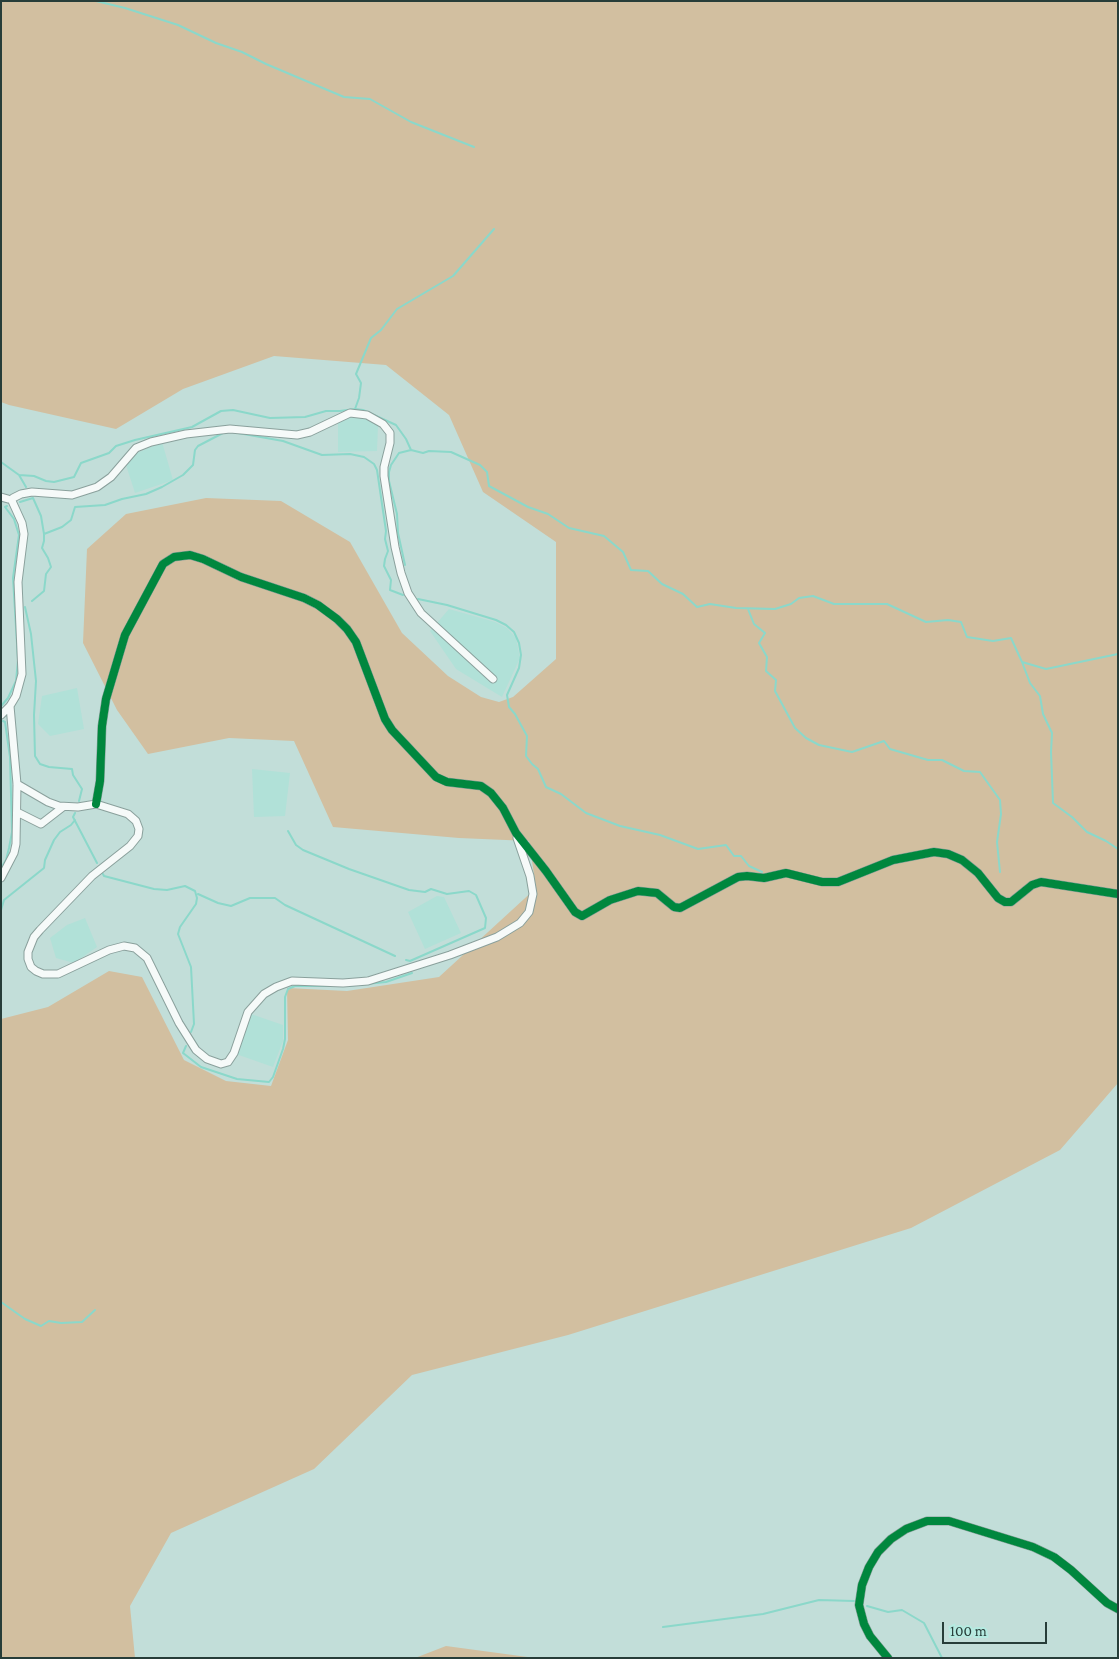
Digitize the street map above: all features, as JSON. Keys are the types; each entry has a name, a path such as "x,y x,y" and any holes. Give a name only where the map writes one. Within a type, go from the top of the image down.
{"street":[{"path":"1,715 10,706 19,689 22,674 18,582 24,539 22,522 9,499 32,492 64,495 77,494 97,487 111,477 136,448 148,443 186,434 230,429 301,434 344,415 356,412 367,415 383,424 390,433 384,476 394,547 408,593 424,617 493,679"},
{"path":"17,784 48,802 64,807 96,804 106,806 132,816 138,824 138,836 130,846 92,876 34,937 28,952 30,964 36,971 43,974 58,974 109,950 124,946 135,948 147,958 179,1023 196,1050 207,1059 221,1064 228,1062 234,1053 248,1012 264,994 276,986 292,982 343,983 368,981 450,955 497,937 520,923 532,907 533,888 516,833 503,808 491,793 481,786 447,782 436,777 392,730 385,719 356,642 347,629 311,601 241,577 190,555 174,557 163,564 125,635 106,699 102,726 100,781 96,804"},
{"path":"1,878 15,850 17,812 17,784 10,706"},
{"path":"17,812 42,824 64,807"},
{"path":"516,833 575,912 582,916 610,900 638,891 657,893 674,907 680,908 738,877 764,878 786,873 822,882 838,882 893,860 940,852 957,857 973,868 998,898 1005,902 1012,902 1032,885 1040,882 1118,894"},
{"path":"888,1658 870,1636 864,1624 859,1605 862,1585 869,1567 878,1552 891,1539 927,1521 949,1521 1033,1547 1054,1557 1107,1603 1118,1609"}],"shaded area":[{"path":"1,1 1118,1 1118,1083 1060,1150 911,1228 568,1335 412,1375 314,1469 171,1533 130,1606 135,1658 1,1658 1,1019 48,1007 109,971 142,977 184,1060 226,1081 271,1086 288,1040 287,988 347,991 439,977 536,888 529,841 459,838 333,827 294,741 229,738 148,754 117,710 83,643 87,549 126,514 206,498 281,501 350,542 402,633 448,676 481,697 499,702 513,697 556,659 556,542 483,492 449,415 386,365 274,356 183,389 116,429 1,402"},
{"path":"361,416 378,425 377,451 338,452 338,421"},
{"path":"162,442 173,480 135,493 126,465 135,454"},
{"path":"449,609 495,622 507,628 516,638 520,658 502,697 456,669 430,631"},
{"path":"77,688 84,729 50,736 38,724 42,696"},
{"path":"252,769 290,773 285,816 254,817"},
{"path":"437,896 444,897 461,933 425,949 408,912"},
{"path":"85,918 97,947 74,963 56,958 50,938 67,925"},
{"path":"251,1014 283,1025 283,1041 273,1067 236,1054"},
{"path":"446,1646 535,1658 415,1658"}],"waterway":[{"path":"96,1 178,25 344,97 370,99 411,122 474,147"},
{"path":"355,409 361,383 356,374 371,338 381,330 397,309 453,276 494,229"},
{"path":"19,475 34,476 54,482 74,477 81,463 109,453 116,446 192,427 221,411 233,410 270,418 305,417 326,411 363,410 396,425 411,450 423,453 429,451 451,452 480,465 487,472 489,486 528,507 548,514 569,528 604,536 623,552 631,570 648,571 662,584 683,594 697,607 710,604 736,608 775,609 791,604 799,598 813,596 834,604 887,604 926,622 948,620 961,622 967,637 993,641 1011,638 1022,662 1046,669 1118,654"},
{"path":"44,534 62,527 71,520 75,507 105,505 146,494 162,487 183,475 193,465 195,450 198,446 223,433"},
{"path":"238,433 283,441 322,455 350,454 364,457 374,464 377,470 388,551 384,566 391,580 390,590 403,595"},
{"path":"405,565 398,533 397,514 389,481 389,472 399,453 411,450"},
{"path":"1,462 19,475 26,487"},
{"path":"20,502 33,498 41,516 44,534 42,548 51,567 46,574 44,591 32,601"},
{"path":"1,706 8,698 16,681 18,660 13,578 19,535 14,519 5,507 7,506"},
{"path":"418,599 447,605 496,620 514,632 519,643 521,655 519,668 507,695 509,707 527,736 526,756 538,769 546,787 561,794 586,813 620,826 660,835 698,849 726,845 734,856 741,856 749,866 762,872"},
{"path":"25,607 31,634 36,681 34,715 35,756 40,764 49,767 72,769 73,775 82,789 79,801"},
{"path":"748,609 754,624 765,633 759,643 767,657 766,671 776,680 775,691 795,728 806,738 819,745 852,752 884,741 890,749 928,760 942,760 964,771 980,772 1000,800 1001,814 997,842 1000,872"},
{"path":"1022,662 1030,683 1040,696 1043,714 1052,733 1053,803 1072,817 1087,832 1118,849"},
{"path":"1,868 6,860 12,832 10,757 5,722 3,721"},
{"path":"75,813 73,817 97,863"},
{"path":"1,910 4,900 44,868 45,860 54,840 60,832 75,820"},
{"path":"288,831 296,845 303,850 349,869 409,890 425,892 431,889 447,894 469,891 476,895 486,918 485,928 410,961 406,960"},
{"path":"103,874 104,876 154,889 167,890 185,886 195,891 196,904 180,927 178,934 191,967 194,1024 191,1032"},
{"path":"198,894 218,903 231,906 250,898 275,898 285,905 395,956"},
{"path":"346,986 386,982 412,973"},
{"path":"186,1046 183,1053 201,1067 237,1079 269,1082 273,1077 283,1049 285,1039 285,997 288,989 295,986 337,986"},
{"path":"1,1302 25,1319 41,1326 49,1321 61,1323 82,1322 95,1310"},
{"path":"663,1627 763,1614 819,1600 854,1601"},
{"path":"867,1606 888,1612 902,1610 924,1623 942,1658"}],"cycle path":[{"path":"96,804 100,781 102,726 106,699 125,635 163,564 174,557 190,555 241,577 304,598 318,605 337,619 356,642 385,719 392,730 436,777 447,782 481,786 491,793 503,808 516,833 575,912 582,916 610,900 638,891 657,893 674,907 680,908 738,877 764,878 786,873 822,882 838,882 893,860 934,852 948,854 962,860 978,873 998,898 1005,902 1011,902 1032,885 1041,882 1118,894"},
{"path":"888,1658 870,1636 864,1624 859,1605 862,1585 869,1567 878,1552 891,1539 906,1529 927,1521 949,1521 1033,1547 1054,1557 1107,1603 1118,1609"}]}
